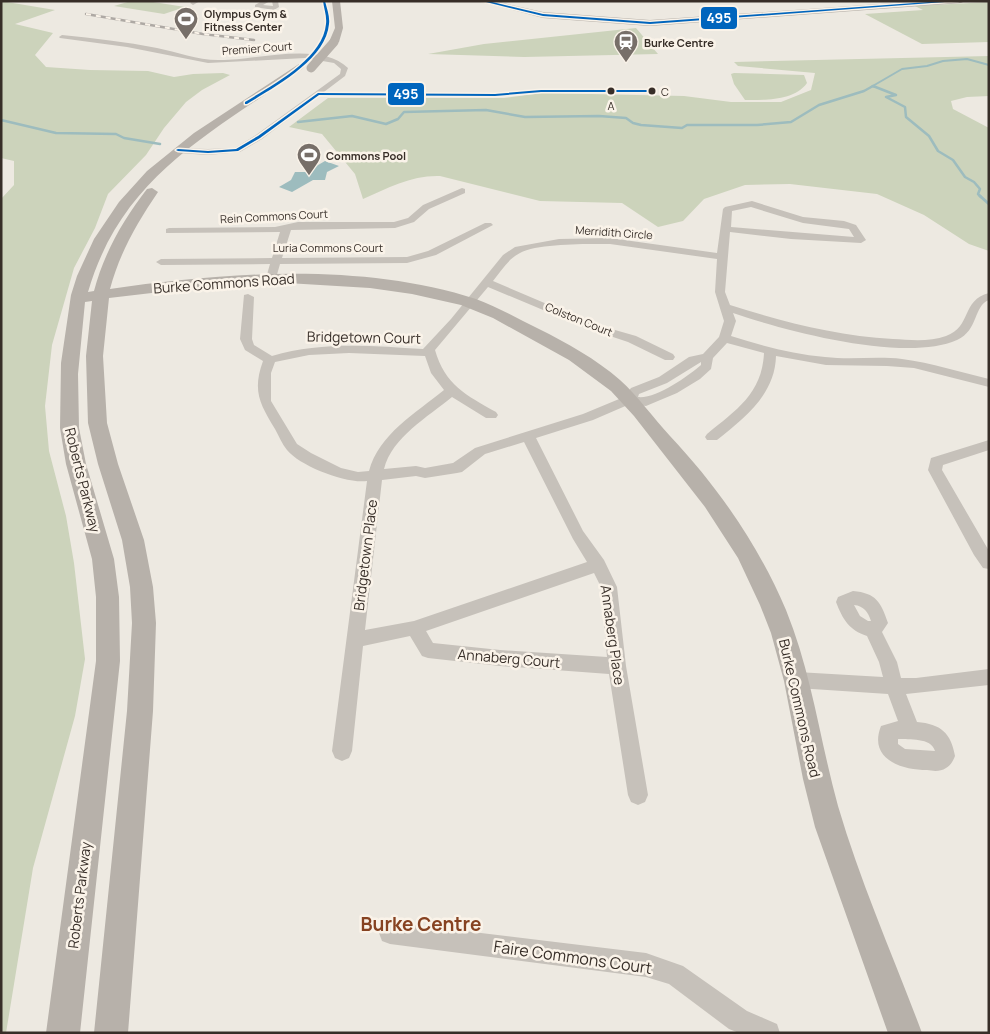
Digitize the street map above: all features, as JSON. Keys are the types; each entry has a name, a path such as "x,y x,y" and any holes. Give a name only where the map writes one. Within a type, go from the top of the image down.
{"main road":[{"name":"Roberts Parkway","path":"63,1033 108,661 109,606 103,558 73,451 68,419 72,342 90,296 107,271 129,225 160,183 203,131 299,66 314,52 322,41 328,19 324,1"},
{"name":"Roberts Parkway","path":"112,1033 139,722 144,620 140,572 132,538 102,442 96,413 90,296 94,254 110,225 150,175 186,150 213,135 311,68 334,42 339,28 336,1"},
{"path":"482,1 518,11 558,17 663,22 961,1"},
{"path":"498,1 563,14 663,22"},
{"path":"855,1 866,7"},
{"name":"Burke Commons Road","path":"90,296 177,285 275,269 434,293 468,302 490,311 561,347 592,367 629,400 688,468 708,495 746,556 769,600 797,680 812,762 830,827 905,1033"}],"street":[{"path":"267,1 257,6 274,8 276,7 275,1"},
{"name":"Premier Court","path":"62,37 141,48 212,62 295,56 334,62 343,65 345,68 343,75 259,137 237,150 186,150"},
{"name":"Rein Commons Court","path":"169,231 286,229 298,225 395,225 411,220 426,207 462,191"},
{"path":"248,296 246,339 249,347 270,360 265,373 265,401 292,447 306,457 338,473 358,477 416,471 425,473 457,468 480,451 588,417 629,400 646,402 673,390 696,376 707,366 707,357 725,338 730,321 720,292 722,257 725,229 728,209 752,204 803,220 844,224 854,227 861,240 799,237 725,229"},
{"name":"Luria Commons Court","path":"161,262 275,269 408,260 432,253 488,225"},
{"path":"275,269 286,229"},
{"name":"Merridith Circle","path":"468,302 488,283 507,257 519,249 559,242 618,242 722,257"},
{"name":"Colston Court","path":"488,283 590,326 632,339 669,356"},
{"path":"726,307 796,330 821,336 882,343 922,344 944,340 963,333 970,324 974,305 981,298 989,296"},
{"path":"468,302 456,321 436,340 429,350 440,381 451,391 491,416"},
{"path":"725,338 770,352 819,361 901,362 926,366 989,383"},
{"name":"Bridgetown Court","path":"270,360 303,351 354,350 430,353"},
{"path":"712,437 752,403 766,383 771,365 770,352"},
{"name":"Bridgetown Place","path":"342,751 375,476 380,457 397,435 451,391"},
{"name":"Annaberg Place","path":"527,435 578,535 598,565 609,587 617,666 638,795"},
{"path":"989,445 936,462 936,470 980,551 989,563"},
{"path":"355,640 414,628 598,565"},
{"name":"Annaberg Court","path":"414,628 428,650 500,658 617,666"},
{"path":"873,630 888,662 894,686 912,732"},
{"path":"797,680 916,686 989,677"},
{"name":"Faire Commons Court","path":"390,933 646,965 675,974 738,1020 768,1033"}],"green space":[{"path":"1,1 55,10 15,24 53,33 35,55 46,67 148,71 174,77 193,74 223,73 230,75 202,90 186,102 164,128 146,155 108,194 95,228 74,268 52,345 45,406 49,451 66,516 74,563 85,659 75,716 33,868 6,1033 1,1033 1,199 14,185 14,161 1,158"},
{"path":"131,1 147,1 185,7 164,14 114,6"},
{"path":"988,2 989,42 922,44 865,14 923,10 915,6"},
{"path":"636,28 658,54 524,57 428,54 484,44"},
{"path":"989,56 989,96 967,97 951,101 953,109 989,128 989,251 969,244 924,215 877,194 790,184 745,185 704,199 683,221 658,227 622,203 540,201 440,176 410,180 363,199 355,174 322,134 289,127 328,98 504,98 542,93 684,96 731,102 781,102 811,90 815,73 738,66 734,62"},
{"path":"731,74 804,75 807,83 795,93 787,96 745,100 734,84"}],"water":[{"name":"Commons Pool","path":"325,161 339,166 327,172 325,180 313,180 292,192 279,187 291,180 295,172 306,172"}],"waterway":[{"path":"871,87 902,69 927,66 943,61 967,59 989,65"},
{"path":"298,122 352,116 386,124 398,119 404,112 486,110 525,117 599,116 626,118 633,123 641,125 682,128 687,125 757,125 791,122 819,105 864,91 873,86"},
{"path":"873,86 896,95 886,97 905,107 906,117 929,136 938,151 953,160 965,177 974,182 980,189 978,194 980,196"},
{"path":"1,120 56,133 116,134 124,138 160,144"},
{"path":"980,196 989,204"}],"railway":[{"path":"86,14 203,34 254,40"}],"transit line":[{"name":"495","path":"246,103 282,81 305,63 315,52 327,28 324,1"},
{"name":"495","path":"483,1 543,15 650,23 957,1"},
{"name":"495","path":"178,150 208,152 237,150 259,137 318,94 495,95 541,91 652,91"}],"place":[{"name":"Olympus Gym & Fitness Center","path":"186,40"},
{"name":"Burke Centre","path":"626,63"},
{"name":"A","path":"611,91"},
{"name":"C","path":"652,91"},
{"name":"Commons Pool","path":"309,176"}],"district":[{"name":"Burke Centre","path":"421,924"}]}
